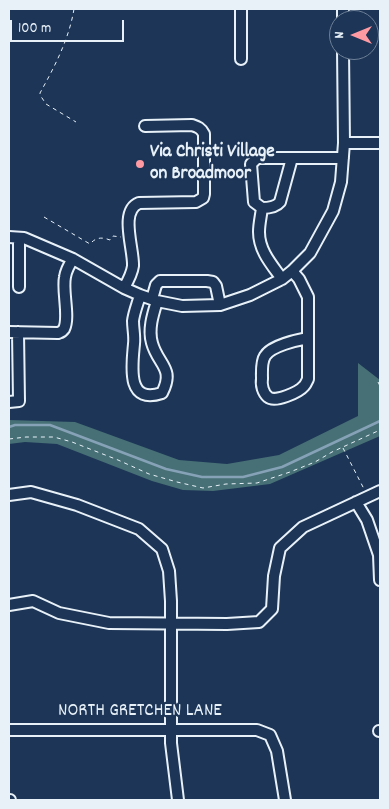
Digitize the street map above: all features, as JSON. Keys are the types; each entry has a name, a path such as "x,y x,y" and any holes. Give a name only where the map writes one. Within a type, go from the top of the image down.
{"street":[{"path":"241,9 241,59"},
{"path":"19,287 14,237 24,238 73,259 140,295 182,306 220,305 250,296 292,271 310,253 333,211 341,182 344,143 343,60"},
{"path":"124,288 133,267 129,237 129,214 131,208 139,203 196,202 203,198 204,194 204,134 202,130 192,125 145,126"},
{"path":"344,143 380,143"},
{"path":"292,158 280,202 272,207 262,208 254,202 251,164 257,158 292,158 343,158"},
{"path":"262,208 259,226 260,242 265,255 282,278"},
{"path":"9,402 20,401 13,332 62,332 66,321 65,274 73,259"},
{"path":"292,271 299,279 308,297 308,338 308,379 303,387 281,398 274,399 268,397 263,390 262,384 262,362 265,356 269,352 291,342 308,338"},
{"path":"140,295 133,321 134,341 131,370 139,391 148,395 162,393 168,376 151,342 156,284 160,281 213,282 216,286 220,305"},
{"path":"9,605 33,602 59,613 109,623 227,624 259,622 272,609 274,576 280,548 303,527 380,491"},
{"path":"9,495 31,492 77,505 140,529 162,549 169,571 171,601 171,743 178,800"},
{"path":"356,502 367,520 379,555 380,580"},
{"name":"NORTH GRETCHEN LANE","path":"9,730 258,730 270,735 276,751 285,800"}],"path":[{"path":"74,9 67,37 40,93 46,104 76,122"},
{"path":"44,217 90,244 98,238 110,240 113,236 129,237"},
{"path":"378,382 380,386"},
{"path":"9,439 26,437 54,438 72,442 150,474 203,488 226,484 257,483 315,462 380,430"},
{"path":"342,448 368,496"}],"green space":[{"path":"358,363 380,380 380,436 270,484 213,491 183,490 152,481 57,444 25,442 9,444 9,420 75,422 179,460 227,464 279,455 358,416"}],"waterway":[{"path":"9,427 15,425 50,425 166,469 202,477 243,477 282,467 380,421"}],"place":[{"name":"Via Christi Village on Broadmoor","path":"140,164"}]}
